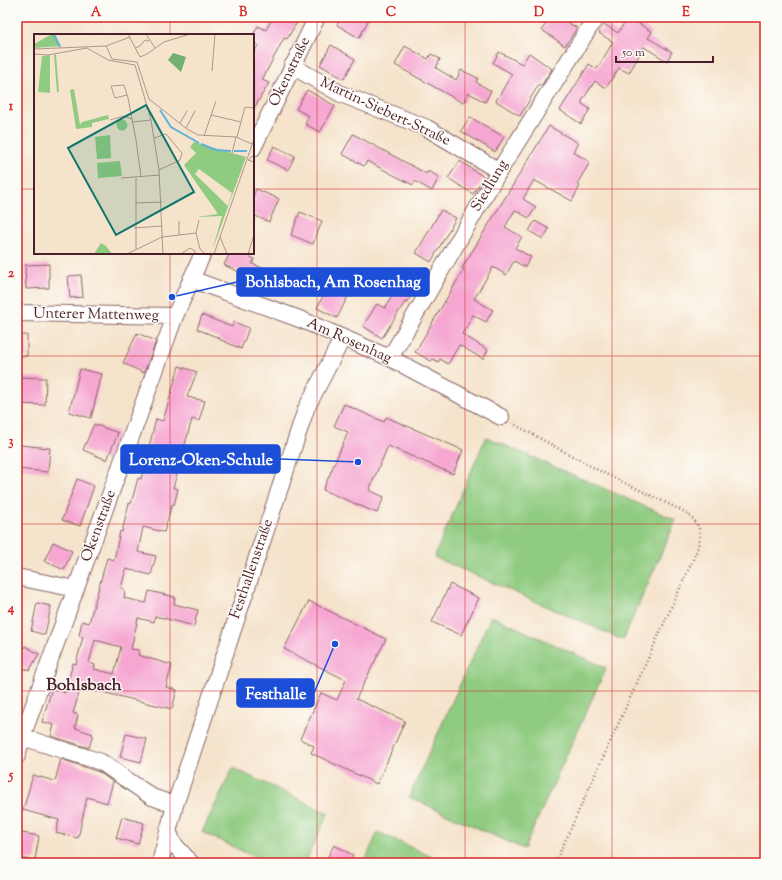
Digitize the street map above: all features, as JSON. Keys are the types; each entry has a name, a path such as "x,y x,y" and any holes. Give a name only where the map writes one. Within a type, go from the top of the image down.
{"street":[{"name":"Okenstraße","path":"254,146 292,66 318,17"},
{"name":"Siedlung","path":"390,358 499,171 596,17"},
{"name":"Martin-Siebert-Straße","path":"292,66 342,94 427,128 499,171"},
{"name":"Okenstraße","path":"17,756 22,737 175,316 203,254"},
{"name":"Am Rosenhag","path":"191,279 302,320 342,339 390,358 501,417"},
{"name":"Unterer Mattenweg","path":"17,313 175,316"},
{"name":"Festhallenstraße","path":"160,863 175,805 306,409 342,339"},
{"path":"17,577 76,589"},
{"path":"22,737 101,762 152,797 175,805"},
{"path":"168,830 173,843 191,863"}],"path":[{"path":"501,417 596,469 685,512 693,518 701,533 696,553 556,863"}],"green space":[{"path":"486,437 676,520 623,640 434,557"},
{"path":"491,616 606,668 524,849 409,797"},
{"path":"233,768 328,813 305,863 267,863 202,832"},
{"path":"378,832 445,863 364,863"}],"building":[{"path":"273,17 300,17 287,39 284,38 262,80 269,83 254,108 254,53 258,45 254,43 254,34 258,26 266,30"},
{"path":"341,17 370,17 359,38 337,25"},
{"path":"550,17 559,17 577,28 565,46 542,30"},
{"path":"628,17 643,17 639,24 652,32 648,38 672,52 667,61 644,47 629,73 619,68 606,88 595,81 582,101 582,104 590,109 581,124 560,110 589,64 597,69 613,42 599,33 604,24 618,33"},
{"path":"331,45 355,59 344,79 320,65"},
{"path":"405,46 428,59 431,54 440,59 436,68 456,80 461,70 478,78 476,82 491,91 485,102 469,93 463,103 395,65"},
{"path":"499,52 522,64 529,53 552,69 541,86 539,84 520,116 496,101 512,74 493,63"},
{"path":"307,90 335,106 320,132 305,124 309,116 296,109"},
{"path":"470,117 504,137 495,152 461,131"},
{"path":"549,126 578,143 573,152 590,162 577,184 580,186 572,201 534,180 523,199 536,207 529,218 515,210 505,227 522,237 515,248 531,257 525,267 514,261 506,275 493,267 474,299 493,310 486,322 473,315 462,334 488,350 483,359 459,345 448,364 440,359 438,362 433,359 431,361 415,352 464,269 462,268"},
{"path":"353,134 427,174 428,171 439,177 432,191 415,181 413,185 367,161 364,166 342,154"},
{"path":"274,146 295,156 288,170 267,160"},
{"path":"460,161 484,177 473,194 448,178"},
{"path":"256,189 279,199 269,222 254,215 254,194"},
{"path":"441,210 456,218 431,262 416,253"},
{"path":"300,212 322,221 313,244 291,235"},
{"path":"535,221 549,229 543,239 529,231"},
{"path":"230,254 244,254 255,259 252,264 282,275 274,293 257,287 259,281 224,265"},
{"path":"49,264 49,288 26,289 25,265"},
{"path":"81,275 83,297 70,298 68,276"},
{"path":"333,276 353,286 337,318 317,308"},
{"path":"403,278 417,286 382,338 363,326 377,304 385,308"},
{"path":"202,315 232,327 234,322 249,328 241,349 197,329"},
{"path":"137,333 156,341 144,373 123,363"},
{"path":"17,335 27,335 27,356 17,356"},
{"path":"179,366 197,372 187,397 205,401 199,421 192,419 173,488 178,489 174,505 172,504 164,532 143,527 138,552 156,556 151,575 126,569 121,588 125,590 124,598 146,603 149,591 175,597 174,604 198,610 194,626 155,616 154,622 138,618 131,649 139,650 138,655 172,665 166,687 177,690 172,709 81,687 73,713 78,715 75,728 93,734 89,748 51,736 54,725 42,722 52,688 65,693 73,663 76,664 83,637 79,636 82,621 89,623 107,558 114,560 120,531 122,532 129,503 131,504 138,478 141,479 156,419 163,421","holes":["95,640 121,647 114,674 94,669 95,665 89,663"]},
{"path":"80,369 102,374 91,418 69,412"},
{"path":"17,377 46,378 45,405 17,404"},
{"path":"344,404 384,422 386,417 463,450 453,474 388,446 369,490 384,497 377,513 323,490 348,432 334,426"},
{"path":"94,424 118,433 107,460 83,450"},
{"path":"20,445 50,448 48,472 17,469"},
{"path":"77,479 94,486 80,526 62,520"},
{"path":"53,542 72,551 64,570 44,561"},
{"path":"450,584 479,598 461,635 432,622"},
{"path":"309,601 386,639 356,699 405,721 377,784 311,753 314,746 300,739 321,693 337,700 346,680 284,649"},
{"path":"37,603 51,606 45,635 31,631"},
{"path":"25,646 39,654 29,671 17,664"},
{"path":"126,734 147,739 141,762 120,757"},
{"path":"61,759 99,772 113,782 107,803 87,797 78,838 56,833 59,820 23,810 33,775 55,781"},
{"path":"122,817 144,823 138,844 116,838"},
{"path":"17,832 39,836 35,860 17,858"},
{"path":"334,845 353,855 349,863 325,863"}],"place":[{"name":"Bohlsbach, Am Rosenhag","path":"172,297"},
{"name":"Lorenz-Oken-Schule","path":"358,462"},
{"name":"Festhalle","path":"335,644"}],"district":[{"name":"Bohlsbach","path":"84,686"}]}
